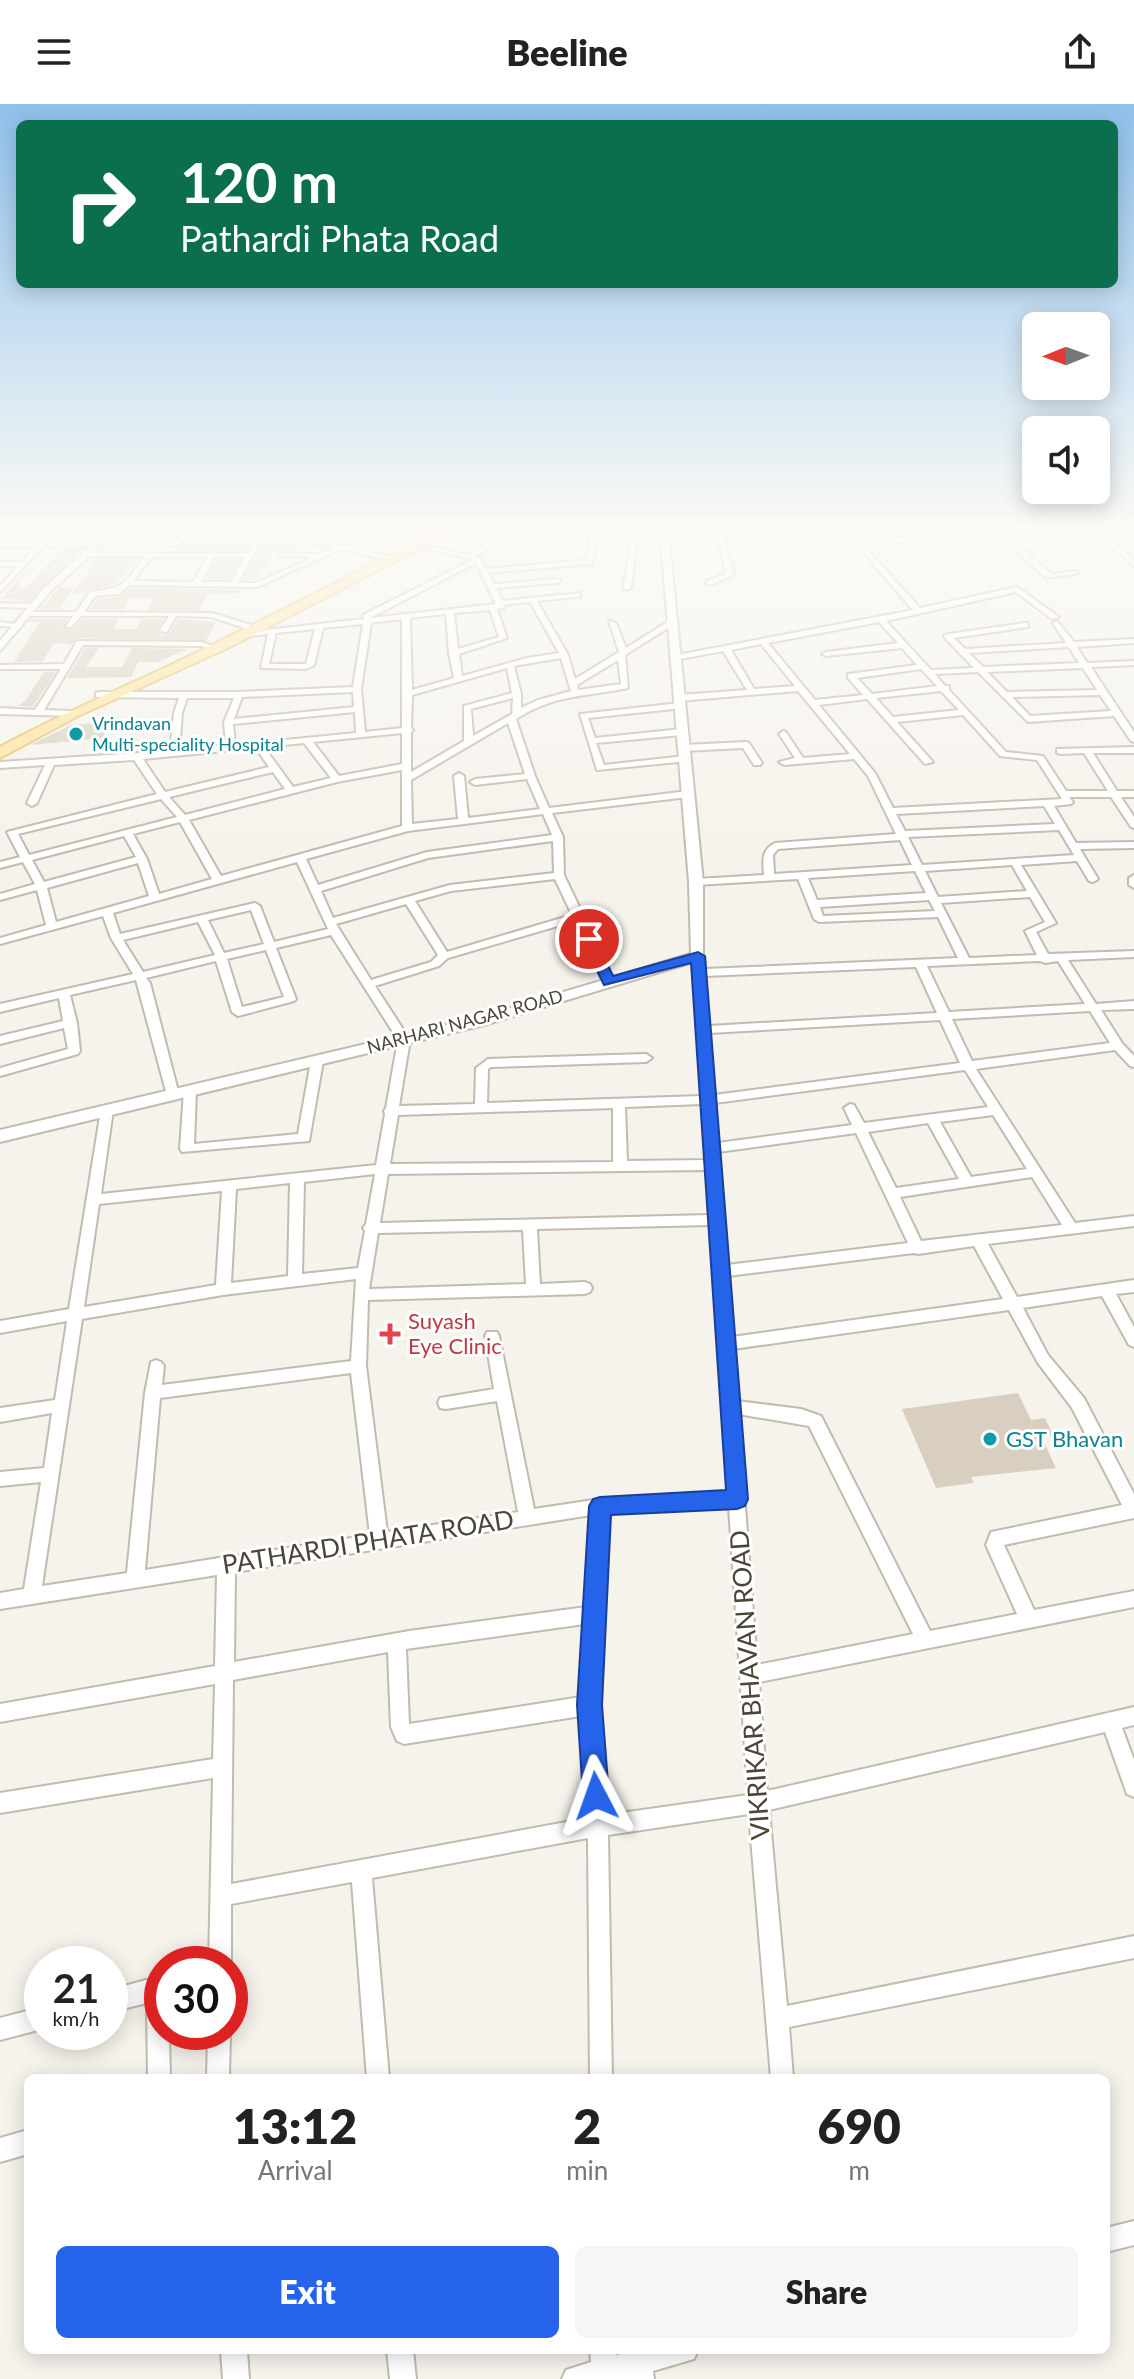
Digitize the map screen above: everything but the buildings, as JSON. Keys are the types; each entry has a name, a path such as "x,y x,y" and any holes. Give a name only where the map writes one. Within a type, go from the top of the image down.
{"main road":[{"path":"0,746 235,636"},
{"path":"0,753 67,714"}],"street":[{"path":"235,636 243,635"},
{"path":"271,635 264,666 306,667 316,635"},
{"path":"361,735 357,689 365,635"},
{"path":"407,635 410,693 405,779 407,828"},
{"path":"452,635 458,680"},
{"path":"453,653 503,638 502,635"},
{"path":"553,635 564,655 573,688"},
{"path":"573,688 625,686 622,654 616,635"},
{"path":"405,779 537,703 573,688 652,635"},
{"path":"673,635 696,882 699,964 921,966 1134,954"},
{"path":"675,658 800,635"},
{"path":"889,811 1068,803 1040,758 1003,754 896,635"},
{"path":"954,635 948,636 1028,719 1116,713"},
{"path":"1063,635 1134,739"},
{"path":"963,651 1066,642 1134,641"},
{"path":"763,642 876,781 966,963"},
{"path":"39,711 80,643 211,647"},
{"path":"826,654 905,645"},
{"path":"726,649 752,692"},
{"path":"410,693 564,655"},
{"path":"928,762 851,676 928,669 1134,663"},
{"path":"0,667 66,666"},
{"path":"510,666 517,694 513,717 530,776 549,810 558,837 559,875 609,982"},
{"path":"231,748 228,722 255,680"},
{"path":"757,763 746,745 600,768 594,741 583,716 799,688"},
{"path":"812,703 946,688"},
{"path":"105,696 245,695 357,689"},
{"path":"1007,695 1101,692"},
{"path":"469,742 467,708 517,694"},
{"path":"174,752 178,713 184,695"},
{"path":"228,722 360,709"},
{"path":"0,711 67,714"},
{"path":"890,720 967,712"},
{"path":"0,765 137,757 409,730"},
{"path":"594,741 682,732"},
{"path":"783,734 801,761"},
{"path":"307,741 337,779"},
{"path":"258,745 291,791"},
{"path":"1060,751 1134,750"},
{"path":"1087,751 1134,825"},
{"path":"784,762 856,756"},
{"path":"137,757 163,796 183,818 218,880"},
{"path":"32,803 51,762"},
{"path":"0,865 337,779 406,766"},
{"path":"52,927 41,886 12,832 274,769"},
{"path":"459,776 463,821"},
{"path":"475,782 530,776"},
{"path":"0,941 407,828 688,794"},
{"path":"1064,794 1134,794"},
{"path":"1048,804 1093,879"},
{"path":"769,877 768,855 775,846 902,835 1062,827"},
{"path":"127,833 142,859 155,897"},
{"path":"316,889 417,857 558,837"},
{"path":"1073,846 1134,845"},
{"path":"300,856 332,926 404,1040 379,1169 361,1295 358,1366 379,1538"},
{"path":"696,882 1081,858"},
{"path":"0,897 142,859"},
{"path":"1014,861 1051,923 1030,931 1045,960"},
{"path":"0,1008 272,945 408,899 459,886 559,875"},
{"path":"802,875 817,917 823,920 941,914"},
{"path":"1134,878 1134,885"},
{"path":"812,904 1034,894"},
{"path":"408,899 444,956"},
{"path":"116,938 255,906 290,999 238,1012 220,955 202,919"},
{"path":"107,911 116,938 144,983 173,1095"},
{"path":"368,984 435,964 444,956 578,917"},
{"path":"1062,959 1118,1046 1134,1063"},
{"name":"NARHARI NAGAR ROAD","path":"0,1136 479,1022 609,982 699,964"},
{"name":"VIKRIKAR BHAVAN ROAD","path":"699,964 758,1803 782,2074"},
{"path":"921,966 942,1017 968,1066 1072,1229"},
{"path":"0,1072 74,1051 64,993"},
{"path":"703,1030 1134,1005"},
{"path":"0,1040 71,1023"},
{"path":"390,1111 709,1100 1118,1046"},
{"path":"481,1108 482,1068 488,1063 646,1058"},
{"path":"190,1091 187,1149 304,1138 317,1061"},
{"path":"619,1104 620,1166"},
{"path":"850,1108 918,1249"},
{"path":"32,1596 107,1110"},
{"path":"93,1200 379,1169 620,1166 713,1156 859,1128 996,1110"},
{"path":"932,1119 967,1182"},
{"path":"891,1194 1035,1172"},
{"path":"295,1279 297,1178"},
{"path":"223,1289 229,1186"},
{"path":"370,1228 717,1220"},
{"path":"721,1271 1134,1221"},
{"path":"530,1224 533,1290"},
{"path":"979,1241 1043,1359 1078,1403 1134,1510 997,1537 995,1545 1029,1620"},
{"path":"0,1327 223,1289 363,1273"},
{"path":"727,1344 1134,1286"},
{"path":"361,1295 585,1288"},
{"path":"1106,1290 1134,1341"},
{"path":"492,1336 527,1517"},
{"path":"135,1579 156,1366"},
{"path":"153,1393 358,1366"},
{"path":"446,1403 503,1394"},
{"path":"0,1415 61,1405"},
{"path":"731,1407 801,1416 815,1421 926,1641"},
{"path":"0,1479 51,1474"},
{"name":"PATHARDI PHATA ROAD","path":"0,1601 379,1538 600,1506 737,1499"},
{"path":"600,1506 590,1705 598,1826 601,2074"},
{"path":"220,1946 226,1563"},
{"path":"751,1675 1134,1599"},
{"path":"0,1713 397,1642 593,1614"},
{"path":"397,1642 400,1727 404,1734 590,1705"},
{"path":"221,1896 598,1826 758,1803 1134,1716"},
{"path":"1110,1721 1134,1787"},
{"path":"0,1803 223,1767"},
{"path":"361,1871 378,2074"},
{"path":"776,2019 1134,1947"},
{"path":"128,1996 146,1991 158,1997 159,2074"},
{"path":"0,2029 24,2023"},
{"path":"218,2074 219,2050"},
{"path":"0,2150 24,2143"},
{"path":"1110,2239 1134,2233"},
{"path":"234,2354 236,2379"},
{"path":"400,2354 403,2379"},
{"path":"575,2379 604,2361 641,2371 677,2354"}],"place":[{"name":"Vrindavan Multi-speciality Hospital","path":"76,734"},
{"name":"Suyash Eye Clinic","path":"390,1334"},
{"name":"GST Bhavan","path":"990,1439"}],"route":[{"path":"589,939 609,982 698,956 737,1499 600,1506 590,1705 596,1796"}]}
